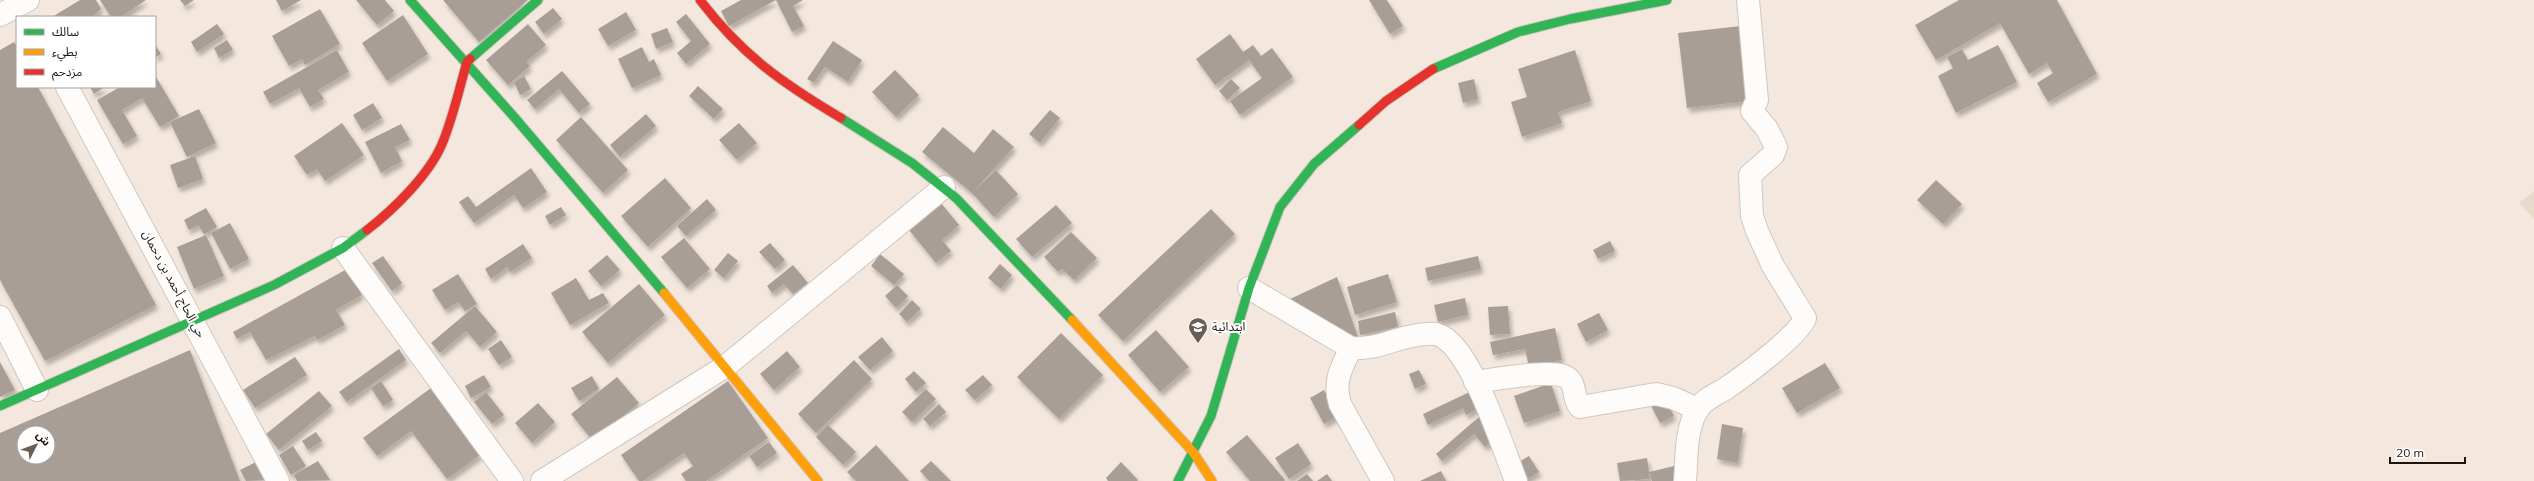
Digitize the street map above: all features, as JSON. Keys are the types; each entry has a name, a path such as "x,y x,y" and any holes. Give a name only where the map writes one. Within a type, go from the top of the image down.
{"street":[{"path":"410,0 466,62 726,366 818,481"},
{"path":"0,406 274,286 343,248 383,218 430,166 448,126 466,62 538,0"},
{"path":"700,0 732,40 758,63 797,91 910,162 944,187 1022,267 1193,452 1212,481"},
{"path":"1178,481 1211,416 1249,288 1280,207 1314,164 1386,101 1428,71 1518,32 1570,19 1666,0"},
{"path":"1684,481 1689,435 1697,409 1706,400 1759,364 1799,328 1805,318 1763,247 1752,216 1750,175 1773,155 1776,147 1766,129 1752,111 1757,100 1748,0"},
{"path":"0,15 25,5"},
{"name":"حي الحاج أحمد بن دحمان","path":"68,88 278,481"},
{"path":"542,481 726,366 944,187"},
{"path":"343,248 512,481"},
{"path":"1249,288 1351,348 1368,349 1402,338 1436,334 1447,339 1456,349 1475,382 1496,425 1516,481"},
{"path":"0,317 37,390"},
{"path":"1351,348 1338,376 1337,394 1340,404 1383,481"},
{"path":"1475,382 1555,373 1568,378 1573,384 1574,397 1580,407 1656,394 1672,398 1697,409"}],"shaded area":[{"path":"2534,191 2534,219 2519,203"}],"building":[{"path":"80,0 96,0 101,9 92,16 54,16"},
{"path":"100,0 146,0 122,16 110,16"},
{"path":"180,0 194,0 185,6"},
{"path":"276,0 301,0 282,11"},
{"path":"356,0 385,0 394,11 377,25"},
{"path":"443,0 528,0 479,42"},
{"path":"741,0 776,0 729,26 721,11"},
{"path":"776,0 803,0 793,6 804,26 792,32"},
{"path":"1369,0 1387,0 1403,26 1390,34"},
{"path":"1959,0 2057,0 2097,74 2048,102 2037,83 2053,73 2047,63 2029,74 2000,23 1936,60 1915,25"},
{"path":"553,8 562,19 544,34 535,22"},
{"path":"320,9 340,44 305,65 302,59 289,66 272,36"},
{"path":"626,12 636,30 608,46 598,29"},
{"path":"686,14 710,44 686,64 677,53 691,41 676,22"},
{"path":"403,15 428,54 387,81 362,43"},
{"path":"217,24 224,34 197,52 191,42"},
{"path":"528,24 546,45 526,62 530,66 508,85 486,60"},
{"path":"1741,26 1750,101 1687,108 1678,33"},
{"path":"667,28 673,42 656,49 651,34"},
{"path":"1230,34 1243,52 1253,45 1261,56 1272,48 1293,77 1240,115 1230,101 1262,78 1249,60 1215,85 1196,59"},
{"path":"227,40 233,50 219,58 214,48"},
{"path":"833,41 862,60 848,82 825,67 814,83 807,79"},
{"path":"14,42 16,45 16,88 39,88 156,305 45,361 0,280 0,50"},
{"path":"1998,45 2017,82 1956,113 1938,76 1953,68 1947,57 1962,49 1968,60"},
{"path":"156,46 161,54 156,57"},
{"path":"642,47 649,62 654,59 661,75 632,88 618,59"},
{"path":"337,50 349,72 318,90 324,99 310,107 299,88 270,104 263,92"},
{"path":"1575,50 1591,101 1558,112 1562,123 1522,137 1511,102 1527,97 1518,69"},
{"path":"895,70 919,95 896,117 872,92"},
{"path":"562,71 590,104 579,113 559,89 535,109 527,100"},
{"path":"524,76 531,89 520,95 514,82"},
{"path":"156,77 179,116 160,127 142,98 122,110 137,136 123,144 97,100 118,88 156,88"},
{"path":"1231,79 1240,88 1227,100 1219,91"},
{"path":"1474,79 1478,99 1463,103 1458,83"},
{"path":"698,86 723,109 714,119 689,96"},
{"path":"91,88 103,88 94,94"},
{"path":"373,103 382,118 362,130 353,115"},
{"path":"199,109 216,143 187,157 170,122"},
{"path":"1050,110 1060,118 1040,143 1029,134"},
{"path":"646,114 656,126 620,157 610,145"},
{"path":"581,117 628,170 603,193 556,140"},
{"path":"342,123 364,155 325,181 317,169 307,175 294,156"},
{"path":"739,123 757,143 737,160 719,140"},
{"path":"401,124 410,140 395,147 402,161 381,173 365,142"},
{"path":"943,127 974,153 993,129 1014,147 975,190 996,170 1018,194 994,217 972,193 922,152"},
{"path":"195,156 203,179 178,188 170,165"},
{"path":"531,168 547,192 523,208 514,195 474,223 459,202 468,196 476,207"},
{"path":"665,178 691,208 648,247 621,216"},
{"path":"1936,180 1962,204 1943,224 1917,200"},
{"path":"707,199 716,210 686,236 677,226"},
{"path":"941,203 959,225 942,240 951,251 936,263 909,230"},
{"path":"1056,205 1072,223 1032,257 1016,239"},
{"path":"561,207 566,215 550,225 545,216"},
{"path":"206,208 217,227 204,234 198,225 189,230 184,220"},
{"path":"1211,209 1235,234 1123,341 1098,315"},
{"path":"230,223 249,259 230,269 211,233"},
{"path":"1071,232 1097,258 1074,280 1062,269 1058,272 1044,257"},
{"path":"206,235 224,276 194,289 177,247"},
{"path":"684,238 710,269 687,288 661,257"},
{"path":"1610,241 1615,251 1598,259 1593,250"},
{"path":"770,243 785,260 775,269 759,252"},
{"path":"523,244 532,258 510,272 507,267 491,279 485,269"},
{"path":"728,253 738,261 724,278 714,270"},
{"path":"880,254 904,274 894,285 871,266"},
{"path":"607,255 620,270 601,286 588,271"},
{"path":"383,256 402,283 392,291 372,263"},
{"path":"1478,256 1481,269 1428,281 1425,268"},
{"path":"1000,264 1012,275 1001,289 988,278"},
{"path":"793,265 808,283 793,294 784,284 772,293 767,286"},
{"path":"347,269 362,295 336,310 345,325 317,340 315,336 266,360 250,332 237,339 233,332"},
{"path":"458,274 477,304 465,311 458,302 445,310 432,290"},
{"path":"1388,274 1397,302 1355,315 1347,287"},
{"path":"1337,277 1358,337 1343,337 1290,299"},
{"path":"576,278 589,300 603,293 609,303 570,325 551,293"},
{"path":"639,284 665,315 608,363 582,332"},
{"path":"897,285 908,296 896,308 885,296"},
{"path":"1465,298 1468,315 1438,322 1434,305"},
{"path":"912,300 921,309 907,322 899,314"},
{"path":"475,306 497,332 480,347 466,331 440,353 431,343"},
{"path":"1508,306 1510,334 1490,335 1488,307"},
{"path":"1395,312 1398,327 1360,335 1358,321"},
{"path":"1599,313 1608,330 1586,342 1577,324"},
{"path":"1555,328 1562,360 1529,367 1525,349 1493,355 1490,342"},
{"path":"1156,330 1189,367 1160,392 1128,355"},
{"path":"1061,333 1103,375 1059,419 1017,377"},
{"path":"882,337 893,351 870,370 858,357"},
{"path":"501,340 512,357 499,365 488,349"},
{"path":"399,349 406,360 347,402 339,392"},
{"path":"190,350 240,481 0,481 0,433 16,426 16,465 56,465 56,425 18,425"},
{"path":"787,351 800,367 774,390 760,374"},
{"path":"295,357 307,375 255,408 243,390"},
{"path":"854,360 872,379 816,433 798,414"},
{"path":"0,362 15,390 0,397"},
{"path":"1825,363 1840,388 1797,413 1782,388"},
{"path":"1419,370 1426,384 1415,389 1409,374"},
{"path":"914,371 926,383 916,392 905,379"},
{"path":"484,375 491,387 471,398 465,386"},
{"path":"983,375 992,385 975,400 965,390"},
{"path":"592,376 599,389 579,401 571,388"},
{"path":"617,377 639,403 593,441 571,414"},
{"path":"381,381 393,400 383,406 371,388"},
{"path":"728,381 768,438 706,481 686,481 681,474 693,466 684,453 643,481 639,481 621,455"},
{"path":"1551,383 1560,411 1524,423 1514,396"},
{"path":"431,388 480,455 447,479 411,431 377,456 363,438"},
{"path":"926,389 936,399 912,422 902,412"},
{"path":"1476,389 1485,405 1466,415 1463,408 1428,425 1423,414"},
{"path":"1324,390 1338,416 1324,424 1310,398"},
{"path":"319,391 332,406 279,450 266,434"},
{"path":"486,392 504,415 492,424 474,402"},
{"path":"1665,399 1674,416 1660,423 1651,406"},
{"path":"538,403 555,422 532,443 515,423"},
{"path":"939,404 946,412 930,426 923,419"},
{"path":"1487,410 1504,430 1485,447 1474,434 1442,461 1436,454"},
{"path":"1722,424 1743,428 1738,463 1717,459"},
{"path":"828,425 856,452 843,465 816,437"},
{"path":"316,432 322,441 308,450 302,441"},
{"path":"1247,435 1285,480 1284,481 1250,481 1226,452"},
{"path":"769,442 777,453 757,467 749,456"},
{"path":"1298,443 1311,464 1289,479 1275,458"},
{"path":"876,445 909,481 856,481 847,472"},
{"path":"293,446 306,466 291,475 279,455"},
{"path":"1529,456 1539,472 1524,481 1507,469"},
{"path":"1647,458 1650,479 1620,481 1617,463"},
{"path":"318,461 330,480 297,481 294,475"},
{"path":"931,461 951,481 929,481 920,471"},
{"path":"256,462 265,480 246,481 240,470"},
{"path":"1121,462 1138,480 1137,481 1108,481 1106,478"},
{"path":"1674,466 1678,481 1652,481 1649,472"},
{"path":"1441,471 1446,481 1420,481"},
{"path":"1307,474 1313,481 1297,481"},
{"path":"1327,474 1332,481 1317,481"}],"traffic: fast":[{"path":"410,0 515,118 664,293"},
{"path":"470,59 538,0"},
{"path":"1433,69 1518,32 1570,19 1667,0"},
{"path":"841,118 912,163 956,198 1072,320"},
{"path":"1178,481 1211,416 1249,288 1280,207 1314,164 1359,125"},
{"path":"0,406 274,285 343,248 367,230"}],"traffic: slow":[{"path":"664,293 818,481"},
{"path":"1072,320 1193,452 1212,481"}],"traffic: jam":[{"path":"700,0 731,37 764,66 800,93 841,118"},
{"path":"367,230 399,202 419,180 436,156 446,134 467,62 470,59"},
{"path":"1359,125 1386,101 1433,69"}],"place":[{"name":"ابتدائية","path":"1198,344"}]}
